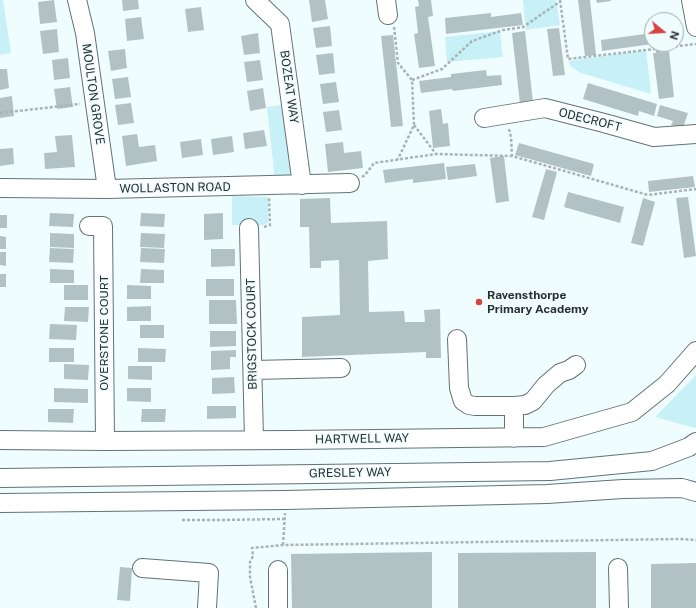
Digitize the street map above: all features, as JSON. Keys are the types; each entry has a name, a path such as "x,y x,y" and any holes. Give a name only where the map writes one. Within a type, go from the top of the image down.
{"street":[{"name":"MOULTON GROVE","path":"77,0 85,32 107,189"},
{"name":"BOZEAT WAY","path":"255,0 280,24 302,185"},
{"path":"691,0 696,27"},
{"name":"ODECROFT","path":"484,118 544,108 654,137 696,134"},
{"name":"WOLLASTON ROAD","path":"0,188 107,189 350,183"},
{"name":"OVERSTONE COURT","path":"104,226 105,441"},
{"name":"BRIGSTOCK COURT","path":"250,228 254,440"},
{"path":"457,340 459,388 463,401 469,405 525,405 533,401 546,385 560,373 569,370 576,365"},
{"name":"HARTWELL WAY","path":"0,440 105,441 544,437 632,412 667,384 696,351"},
{"path":"253,370 341,368"},
{"path":"514,406 514,438"},
{"name":"GRESLEY WAY","path":"0,478 550,471 652,461 690,447 696,442"},
{"path":"0,503 285,500 547,494 623,489 682,488 696,492"},
{"path":"142,568 209,573 207,608"},
{"path":"618,568 619,608"},
{"path":"278,570 278,608"}],"path":[{"path":"412,80 442,69 472,41 503,30 523,27 560,0 568,59 644,50"},
{"path":"387,7 394,27 398,63 412,80 414,125 398,160"},
{"path":"684,45 696,44"},
{"path":"0,113 94,102"},
{"path":"505,115 512,137 512,156"},
{"path":"414,125 436,154"},
{"path":"350,183 365,175 374,163 436,154 512,156 648,194 696,189"},
{"path":"250,228 270,225 269,186"},
{"path":"182,520 285,519 283,545"},
{"path":"256,608 250,577 252,548 283,545 696,540"}],"shaded area":[{"path":"0,0 3,0 11,53 0,55"},
{"path":"523,0 556,0 560,25 526,30"},
{"path":"500,31 503,57 447,62 445,37"},
{"path":"644,50 644,52 646,52 651,94 581,73 570,66 569,61"},
{"path":"288,104 294,170 288,177 275,181 267,107"},
{"path":"232,196 268,197 268,223 263,225 232,225"},
{"path":"696,375 696,427 695,428 655,417"}],"building":[{"path":"54,0 57,22 40,24 38,2"},
{"path":"122,0 138,0 139,9 123,11"},
{"path":"309,0 325,0 328,19 312,22"},
{"path":"418,0 431,0 433,16 428,17 435,66 419,68 414,34 418,33 415,7 419,6"},
{"path":"578,0 590,0 596,55 585,56"},
{"path":"596,0 611,0 611,1 597,3"},
{"path":"201,7 204,30 188,32 185,9"},
{"path":"491,13 491,17 521,13 523,25 446,34 445,18"},
{"path":"141,17 144,39 127,41 125,19"},
{"path":"330,26 332,46 316,48 313,28"},
{"path":"559,28 565,75 553,76 547,29"},
{"path":"57,29 59,52 43,54 40,31"},
{"path":"525,31 533,102 520,104 512,33"},
{"path":"258,33 260,53 244,55 241,36"},
{"path":"644,34 644,45 602,51 601,40"},
{"path":"393,35 403,126 391,127 381,36"},
{"path":"125,49 127,68 111,71 108,51"},
{"path":"669,52 674,97 659,99 653,53"},
{"path":"333,53 335,73 319,75 316,55"},
{"path":"68,58 70,78 54,80 52,60"},
{"path":"260,60 263,80 247,82 244,62"},
{"path":"0,69 7,69 9,88 0,90"},
{"path":"486,70 487,76 501,75 502,85 421,93 419,81 451,77 451,74"},
{"path":"128,77 131,97 115,99 112,79"},
{"path":"336,82 339,102 323,104 320,84"},
{"path":"588,83 657,104 654,116 639,111 638,116 583,99"},
{"path":"70,87 73,107 57,109 54,89"},
{"path":"263,88 266,108 250,111 247,91"},
{"path":"12,96 14,116 0,118 0,98"},
{"path":"131,103 134,123 118,125 115,105"},
{"path":"660,105 688,113 683,128 671,125 673,121 657,116"},
{"path":"441,109 443,124 448,123 450,146 433,148 429,111"},
{"path":"339,110 342,130 326,132 323,112"},
{"path":"264,130 267,146 245,149 243,133"},
{"path":"137,134 139,147 155,145 157,161 126,166 122,136"},
{"path":"72,135 75,167 45,169 44,153 57,152 55,136"},
{"path":"232,136 234,152 213,155 211,139"},
{"path":"201,139 203,155 182,158 180,142"},
{"path":"343,142 344,153 361,151 363,168 328,172 325,144"},
{"path":"519,143 594,164 591,176 515,155"},
{"path":"13,148 14,164 0,166 0,149"},
{"path":"504,156 509,201 496,203 490,158"},
{"path":"444,163 446,179 413,183 413,179 385,183 383,170"},
{"path":"475,164 477,176 448,180 446,167"},
{"path":"546,169 557,172 544,220 532,217"},
{"path":"693,176 695,187 649,192 648,181"},
{"path":"568,192 624,207 620,223 564,207"},
{"path":"688,197 696,256 684,258 676,198"},
{"path":"330,198 331,223 387,221 388,259 368,261 369,312 404,311 405,322 425,322 424,310 440,309 441,358 426,358 426,352 302,357 302,317 340,315 339,260 321,261 321,268 310,268 309,227 300,227 300,199"},
{"path":"643,198 655,202 643,246 631,243"},
{"path":"50,213 74,214 73,227 49,226"},
{"path":"141,213 165,214 164,227 140,226"},
{"path":"223,213 223,239 204,240 204,214"},
{"path":"0,215 7,215 7,228 0,228"},
{"path":"50,233 74,234 74,248 50,247"},
{"path":"141,233 165,234 164,248 140,247"},
{"path":"0,236 6,237 6,249 0,249"},
{"path":"50,248 74,249 73,263 49,262"},
{"path":"141,248 165,249 164,263 140,262"},
{"path":"211,249 235,249 235,266 211,267"},
{"path":"0,252 6,252 6,266 0,265"},
{"path":"50,269 74,270 74,283 50,283"},
{"path":"141,269 164,270 164,283 140,283"},
{"path":"0,274 6,274 6,287 0,287"},
{"path":"206,279 234,279 234,296 206,296"},
{"path":"64,285 88,285 88,300 64,300"},
{"path":"127,285 151,286 151,299 127,299"},
{"path":"209,300 236,300 237,324 209,324"},
{"path":"151,306 151,321 127,321 127,307"},
{"path":"65,307 89,307 88,322 64,321"},
{"path":"50,324 77,325 76,340 49,339"},
{"path":"140,325 164,325 164,338 140,338"},
{"path":"210,331 236,331 236,346 210,347"},
{"path":"49,348 74,348 74,362 49,362"},
{"path":"138,348 166,349 165,362 138,362"},
{"path":"236,350 236,357 230,357 230,369 211,370 211,351"},
{"path":"64,364 89,365 88,380 64,379"},
{"path":"128,366 152,366 152,380 128,379"},
{"path":"234,377 235,393 212,394 212,378"},
{"path":"54,388 88,389 88,403 54,402"},
{"path":"127,388 151,388 151,402 127,401"},
{"path":"207,406 236,406 236,418 207,419"},
{"path":"48,409 74,409 73,423 48,422"},
{"path":"142,409 166,409 165,422 141,422"},
{"path":"432,552 432,608 292,608 291,554"},
{"path":"596,552 596,608 458,608 458,553"},
{"path":"696,563 696,608 651,608 651,564"},
{"path":"120,567 132,568 130,601 117,600"}],"place":[{"name":"Ravensthorpe Primary Academy","path":"479,302"}]}
